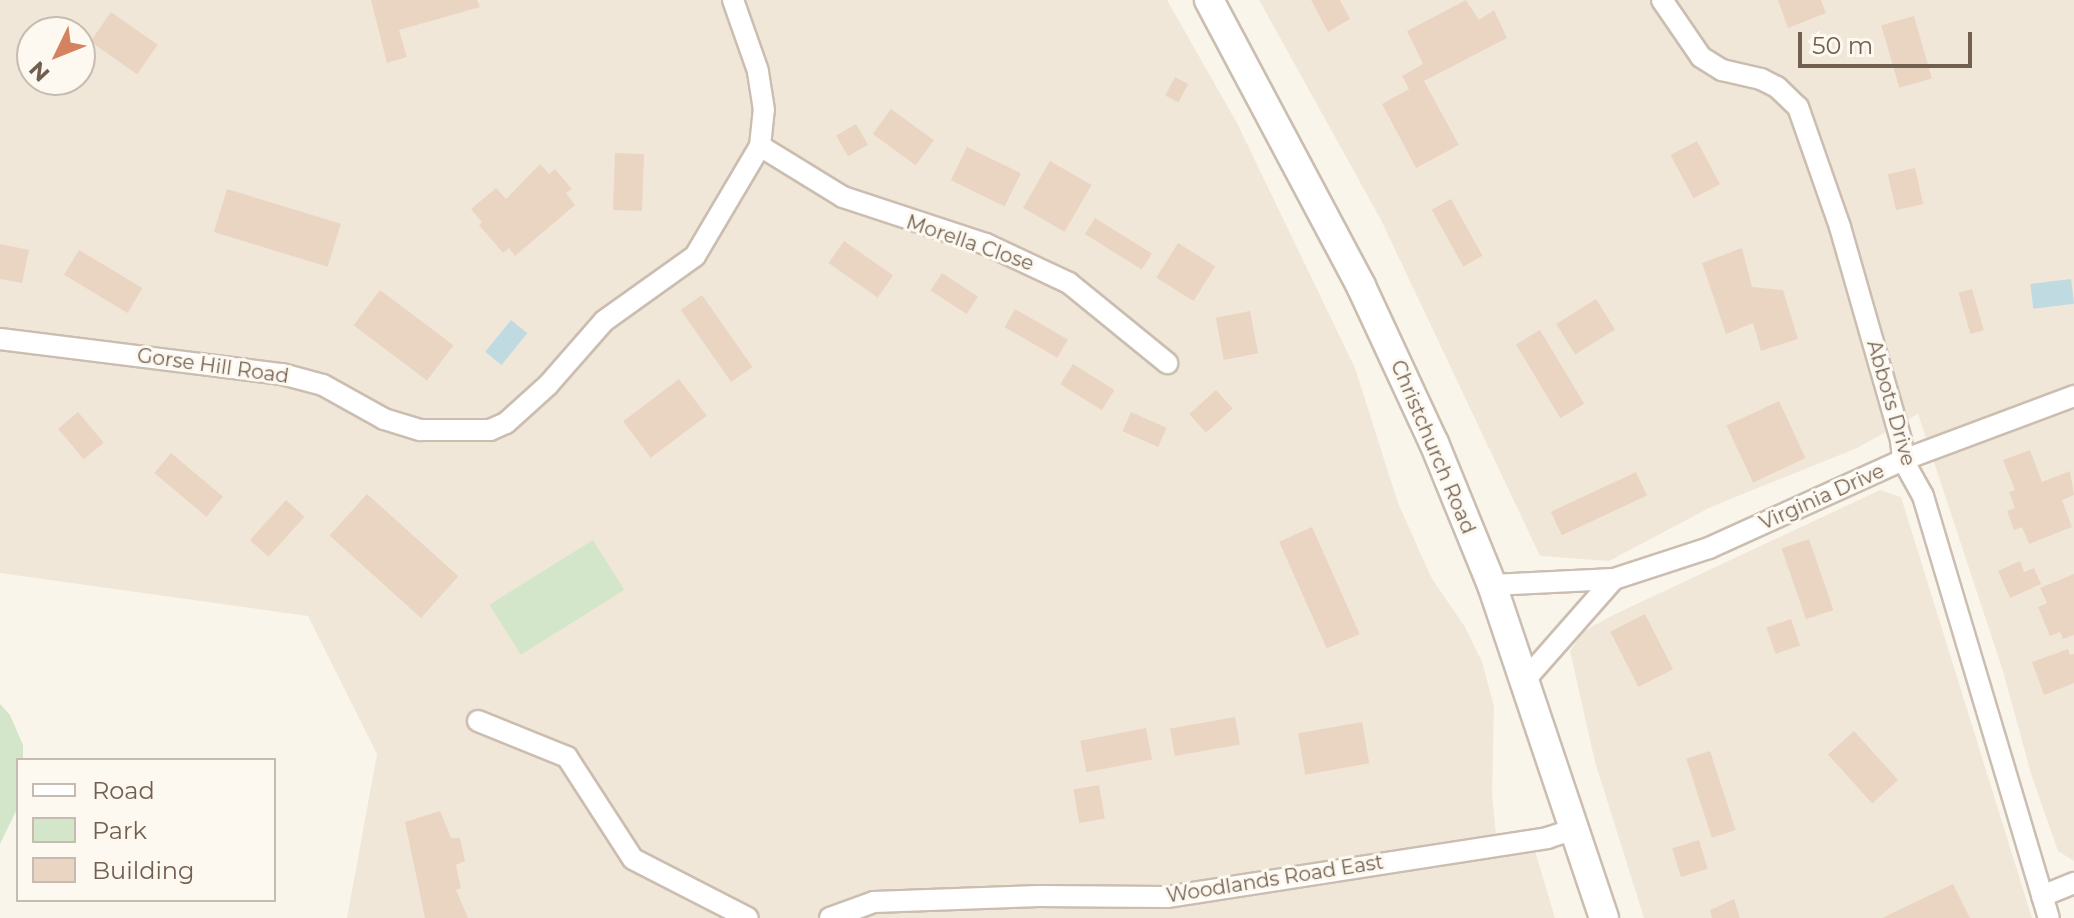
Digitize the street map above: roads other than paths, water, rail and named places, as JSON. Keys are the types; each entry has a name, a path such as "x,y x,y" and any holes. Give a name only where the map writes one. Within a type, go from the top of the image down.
{"main road":[{"name":"Christchurch Road","path":"1209,0 1361,286 1434,443 1492,585 1604,918"}],"street":[{"name":"Gorse Hill Road","path":"0,339 282,374 323,385 384,419 420,430 490,430 519,413 604,321 695,256 760,146 764,110 758,71 733,0"},
{"name":"Abbots Drive","path":"1662,0 1701,57 1722,70 1769,83 1798,107 1856,279 1901,440 1903,460 1923,496 2049,918"},
{"name":"Morella Close","path":"760,146 843,197 986,244 1048,271 1108,312 1167,363"},
{"name":"Virginia Drive","path":"1492,585 1614,579 1709,548 1903,460 2074,396"},
{"path":"1524,681 1614,579"},
{"path":"478,721 567,757 633,859 748,918"},
{"name":"Woodlands Road East","path":"830,918 874,902 1039,896 1167,897 1547,838 1575,829"},
{"path":"2042,896 2074,883"}],"water":[{"path":"2071,279 2074,304 2033,309 2030,284"},
{"path":"511,320 527,333 502,365 485,352"}]}
